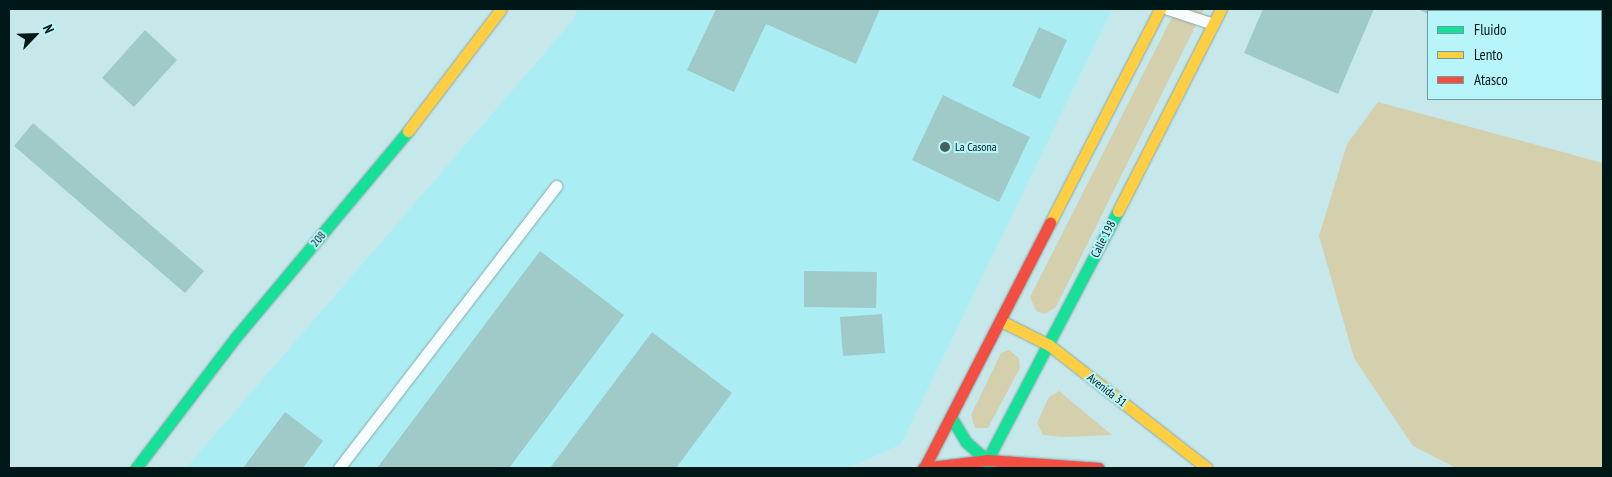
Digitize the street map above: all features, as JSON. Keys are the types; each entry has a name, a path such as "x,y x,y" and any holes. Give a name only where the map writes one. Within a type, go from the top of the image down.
{"main road":[{"name":"208","path":"136,468 235,338 394,148 501,9"},
{"path":"924,468 1160,9"},
{"name":"Calle 198","path":"985,464 1049,345 1221,9"},
{"name":"Avenida 31","path":"1001,321 1049,345 1207,468"},
{"path":"951,417 966,442 985,464"},
{"path":"924,468 985,464 1099,468"}],"lane":[{"path":"1168,9 1214,25"},
{"path":"339,468 556,186"}],"shaded area":[{"path":"578,9 1112,9 901,444 849,468 186,468 574,19"},
{"path":"1176,9 1204,9 1056,307 1045,314 1036,311 1030,297"},
{"path":"1378,102 1603,163 1603,468 1456,468 1413,446 1354,358 1319,236 1347,144"},
{"path":"1009,350 1019,358 1020,368 988,428 975,428 971,415 1001,353"},
{"path":"1059,391 1112,435 1064,437 1043,435 1037,423 1049,397"}],"building":[{"path":"716,9 880,9 856,64 766,24 734,92 687,70"},
{"path":"1263,9 1374,9 1338,94 1244,53"},
{"path":"1417,9 1554,10 1427,10 1427,14"},
{"path":"1603,14 1603,56 1602,56"},
{"path":"1039,27 1067,40 1040,99 1012,86"},
{"path":"145,30 177,60 134,107 102,78"},
{"path":"943,95 1030,137 999,202 912,160"},
{"path":"33,123 204,271 185,293 14,146"},
{"path":"540,251 624,315 509,468 377,468"},
{"path":"804,271 877,272 876,308 804,307"},
{"path":"882,314 885,353 843,356 840,317"},
{"path":"652,332 732,393 676,468 550,468"},
{"path":"285,412 323,441 303,468 243,468"}],"traffic: fast":[{"path":"136,468 235,338 408,131"},
{"path":"983,468 1118,211"},
{"path":"951,417 966,442 987,460"}],"traffic: slow":[{"path":"408,131 501,9"},
{"path":"1050,223 1160,9"},
{"path":"1118,211 1221,9"},
{"path":"1001,321 1049,345 1207,468"}],"traffic: jam":[{"path":"924,468 1050,223"},
{"path":"923,468 987,460 1099,468"}],"place":[{"name":"La Casona","path":"945,147"}]}
